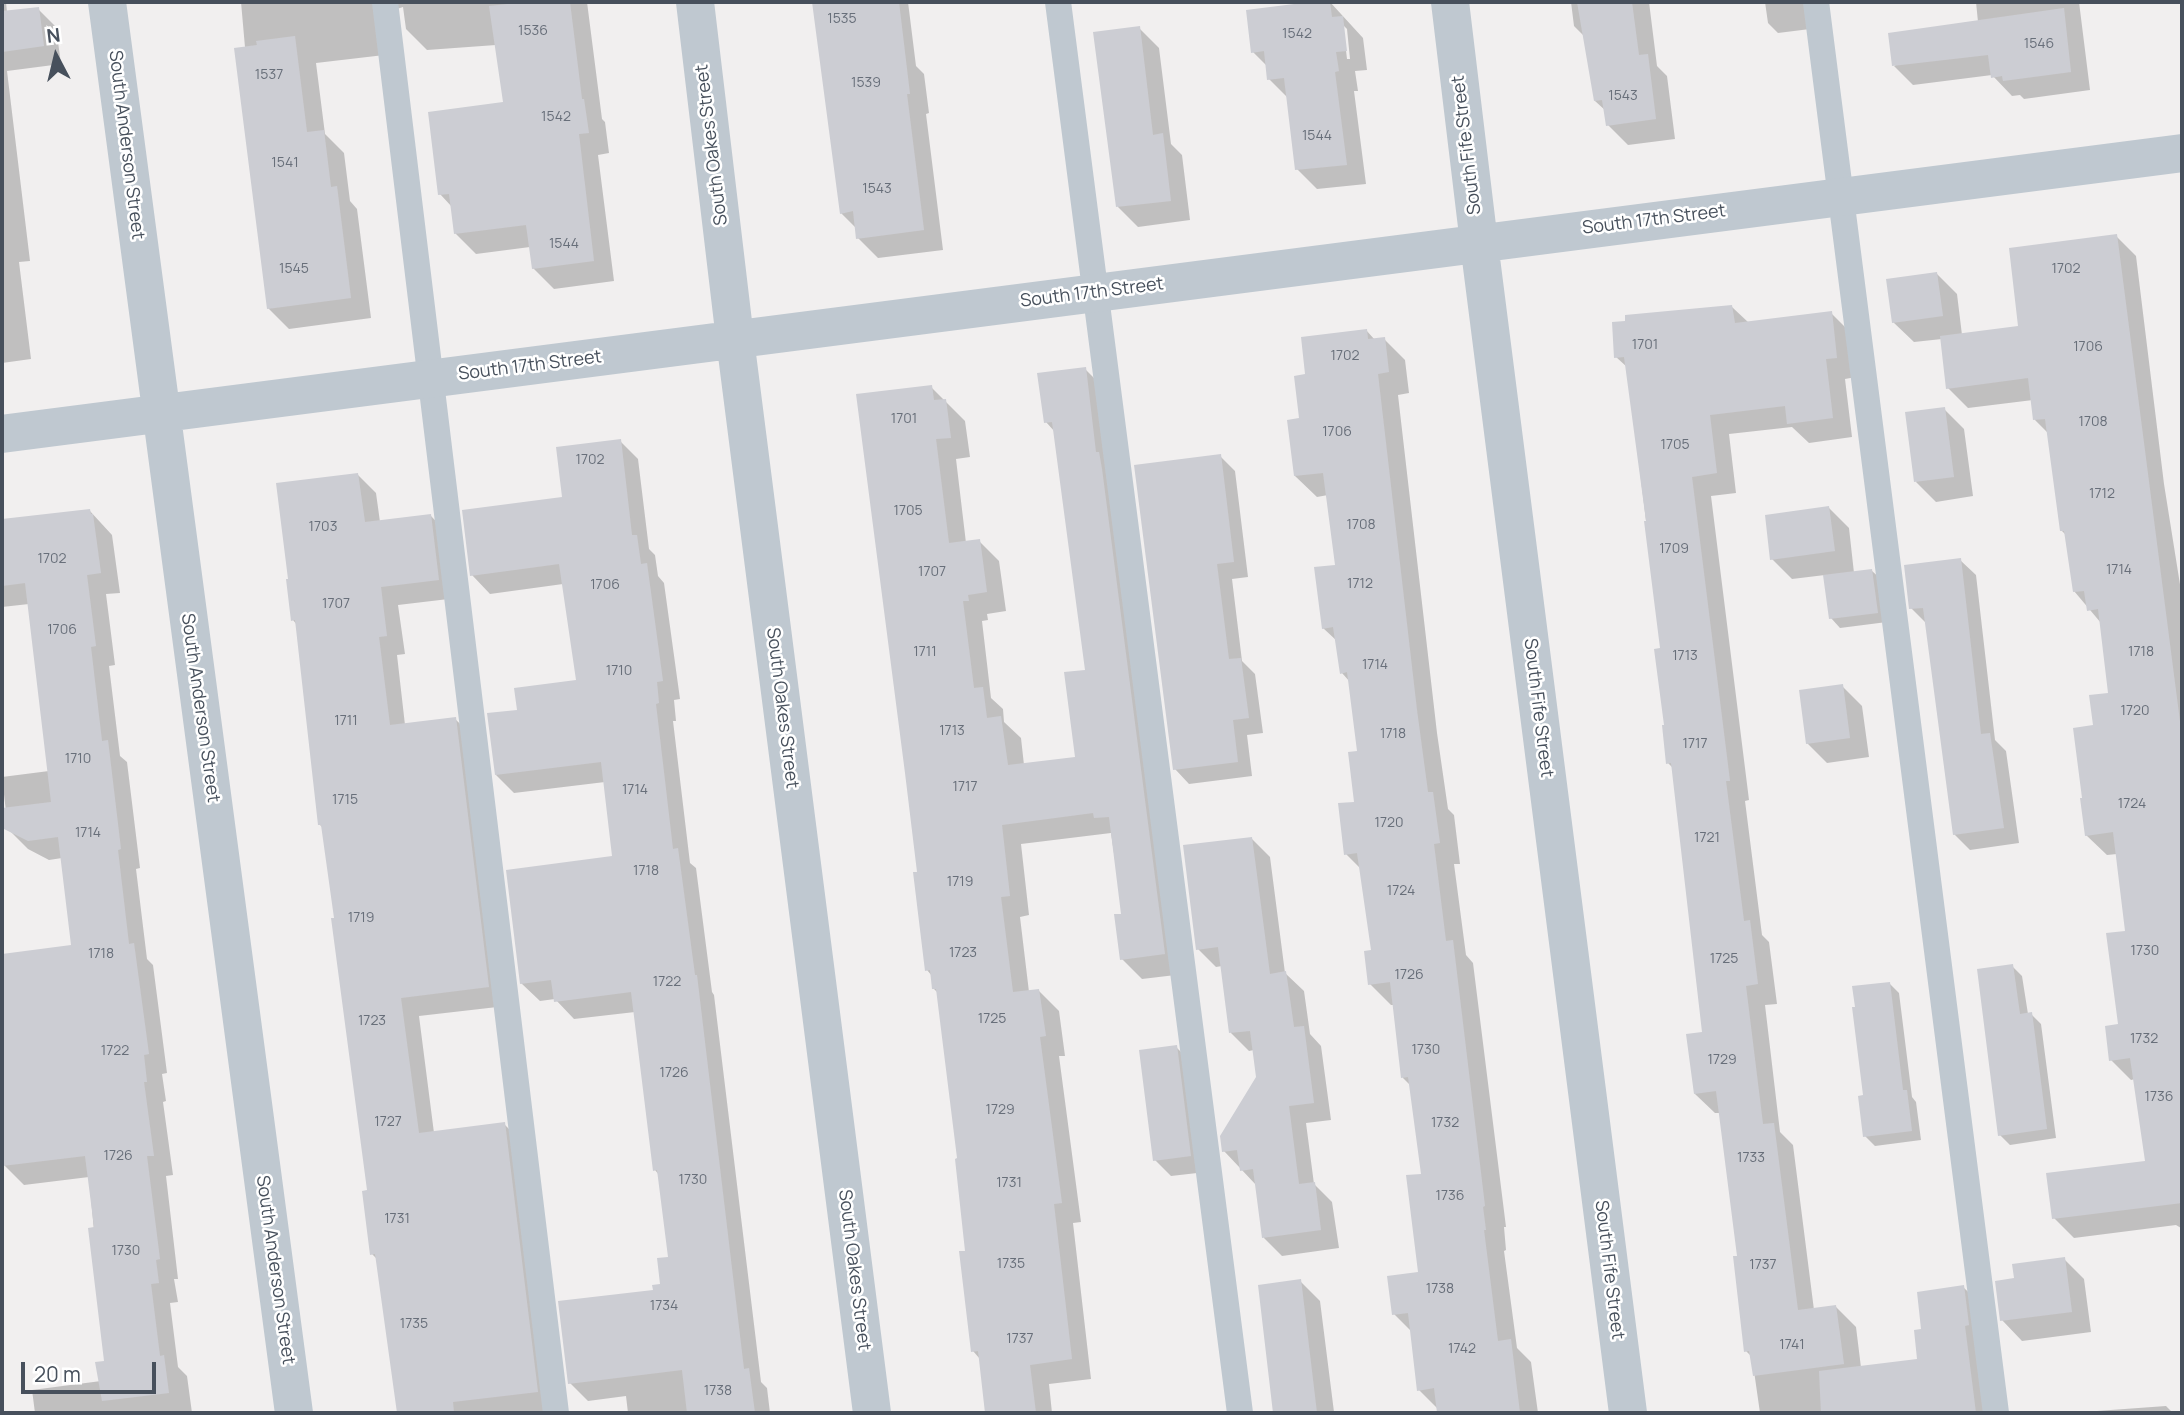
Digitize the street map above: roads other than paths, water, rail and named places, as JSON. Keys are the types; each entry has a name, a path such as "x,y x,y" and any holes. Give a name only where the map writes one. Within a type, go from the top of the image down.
{"street":[{"name":"South Anderson Street","path":"107,2 294,1413"},
{"name":"South Oakes Street","path":"695,2 735,339 872,1413"},
{"name":"South Fife Street","path":"1450,2 1628,1413"},
{"name":"South 17th Street","path":"2,435 2182,153"}],"lane":[{"path":"385,2 556,1413"},
{"path":"1058,2 1240,1413"},
{"path":"1816,2 1996,1413"}]}
